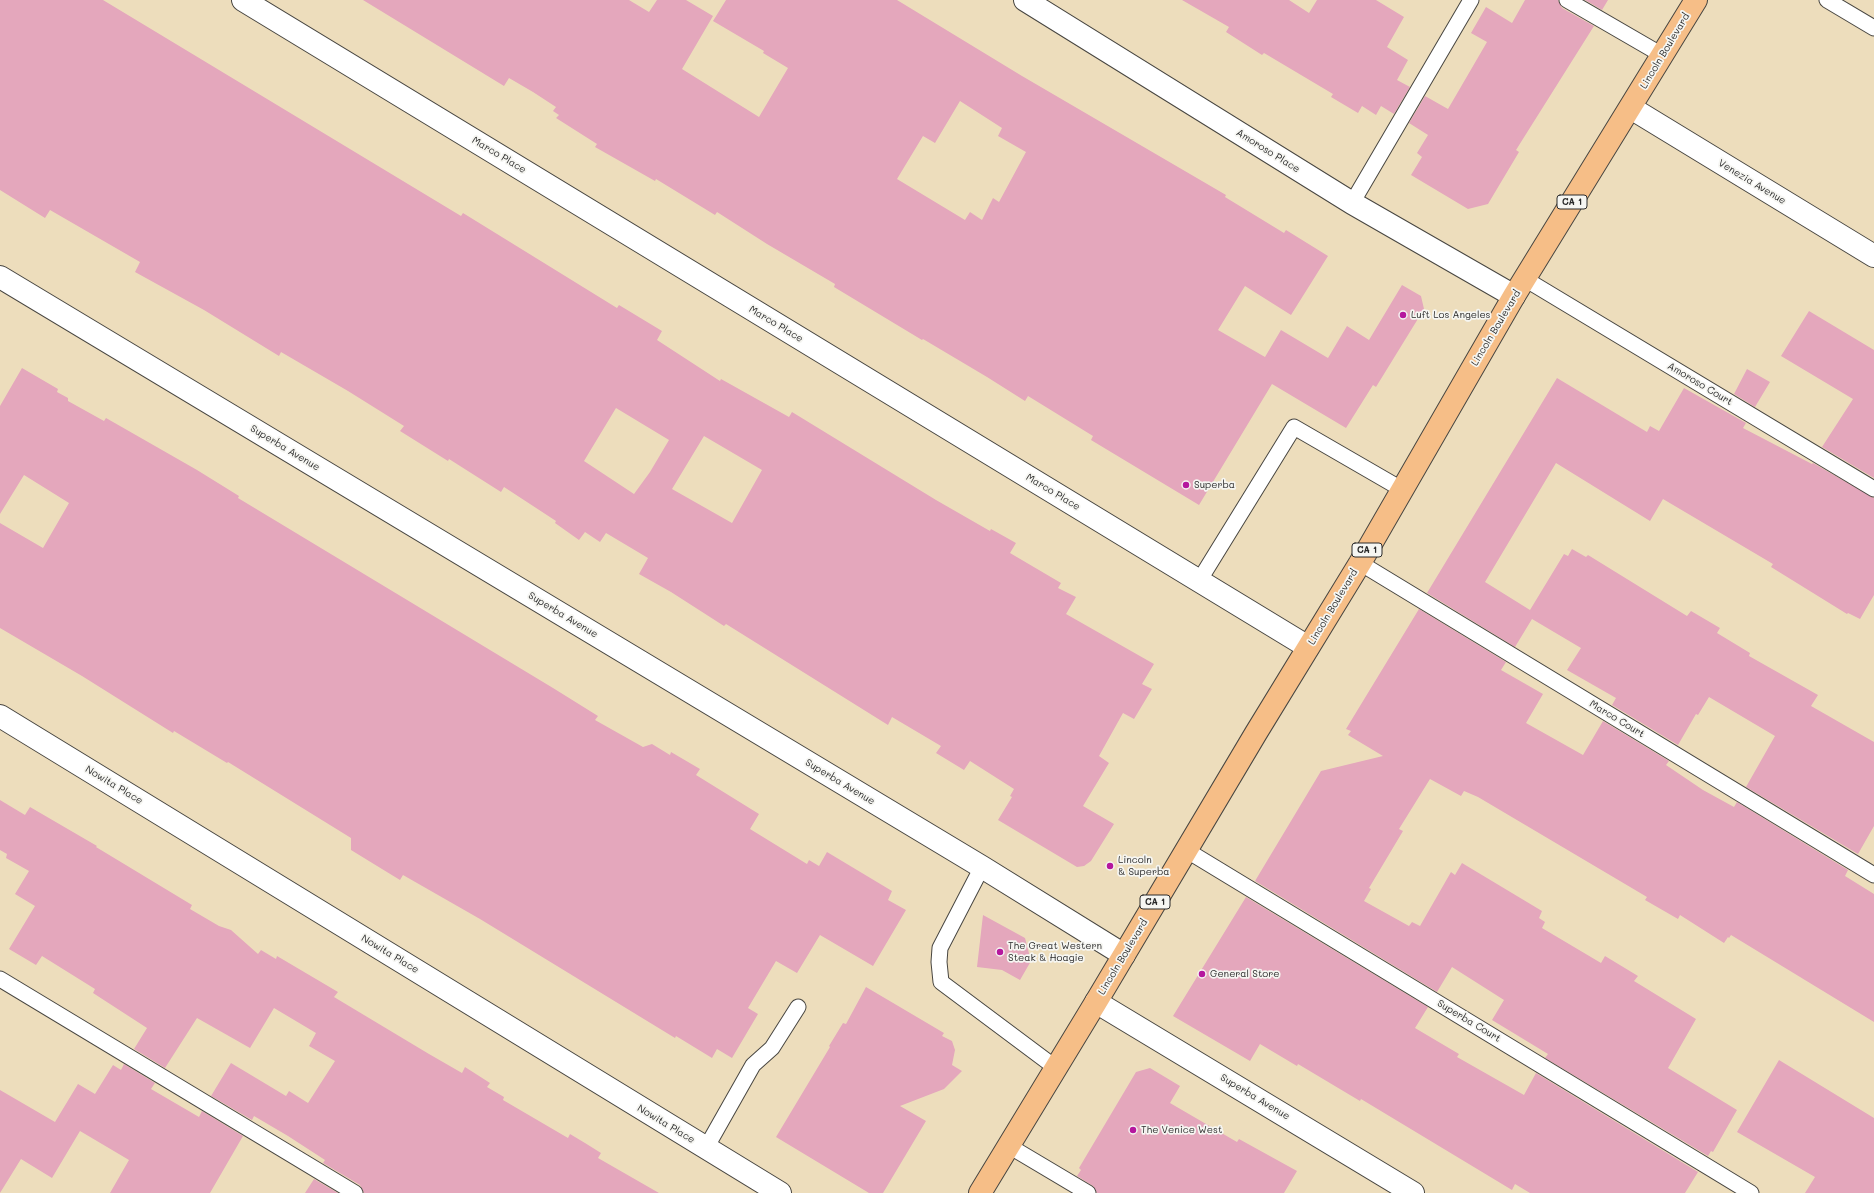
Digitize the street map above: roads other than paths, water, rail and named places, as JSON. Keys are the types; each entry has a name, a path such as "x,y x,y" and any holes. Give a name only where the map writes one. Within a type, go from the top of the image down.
{"highway":[{"name":"Lincoln Boulevard","path":"980,1193 1360,563 1520,288 1696,0"}],"street":[{"name":"Marco Place","path":"243,0 1308,647"},
{"name":"Amoroso Place","path":"1025,0 1352,203 1520,288"},
{"name":"Venezia Avenue","path":"1631,108 1874,256"},
{"name":"Superba Avenue","path":"0,277 982,867 1124,955"},
{"name":"Nowita Place","path":"0,716 780,1193"},
{"name":"Superba Avenue","path":"1096,1002 1413,1193"}],"lane":[{"path":"1352,203 1471,0"},
{"path":"1567,0 1662,55"},
{"path":"1827,0 1874,28"},
{"name":"Amoroso Court","path":"1520,288 1874,489"},
{"path":"1199,581 1294,427 1403,490"},
{"name":"Marco Court","path":"1360,563 1874,875"},
{"name":"Superba Court","path":"1186,850 1751,1193"},
{"path":"982,867 940,948 939,962 941,982 1056,1068"},
{"path":"0,979 355,1193"},
{"path":"706,1148 753,1065 772,1048 798,1007"},
{"path":"1009,1146 1088,1193"}],"place":[{"name":"Luft Los Angeles","path":"1403,315"},
{"name":"Superba","path":"1186,485"},
{"name":"Lincoln & Superba","path":"1110,866"},
{"name":"The Great Western Steak & Hoagie","path":"1000,952"},
{"name":"General Store","path":"1202,974"},
{"name":"The Venice West","path":"1133,1130"}]}
